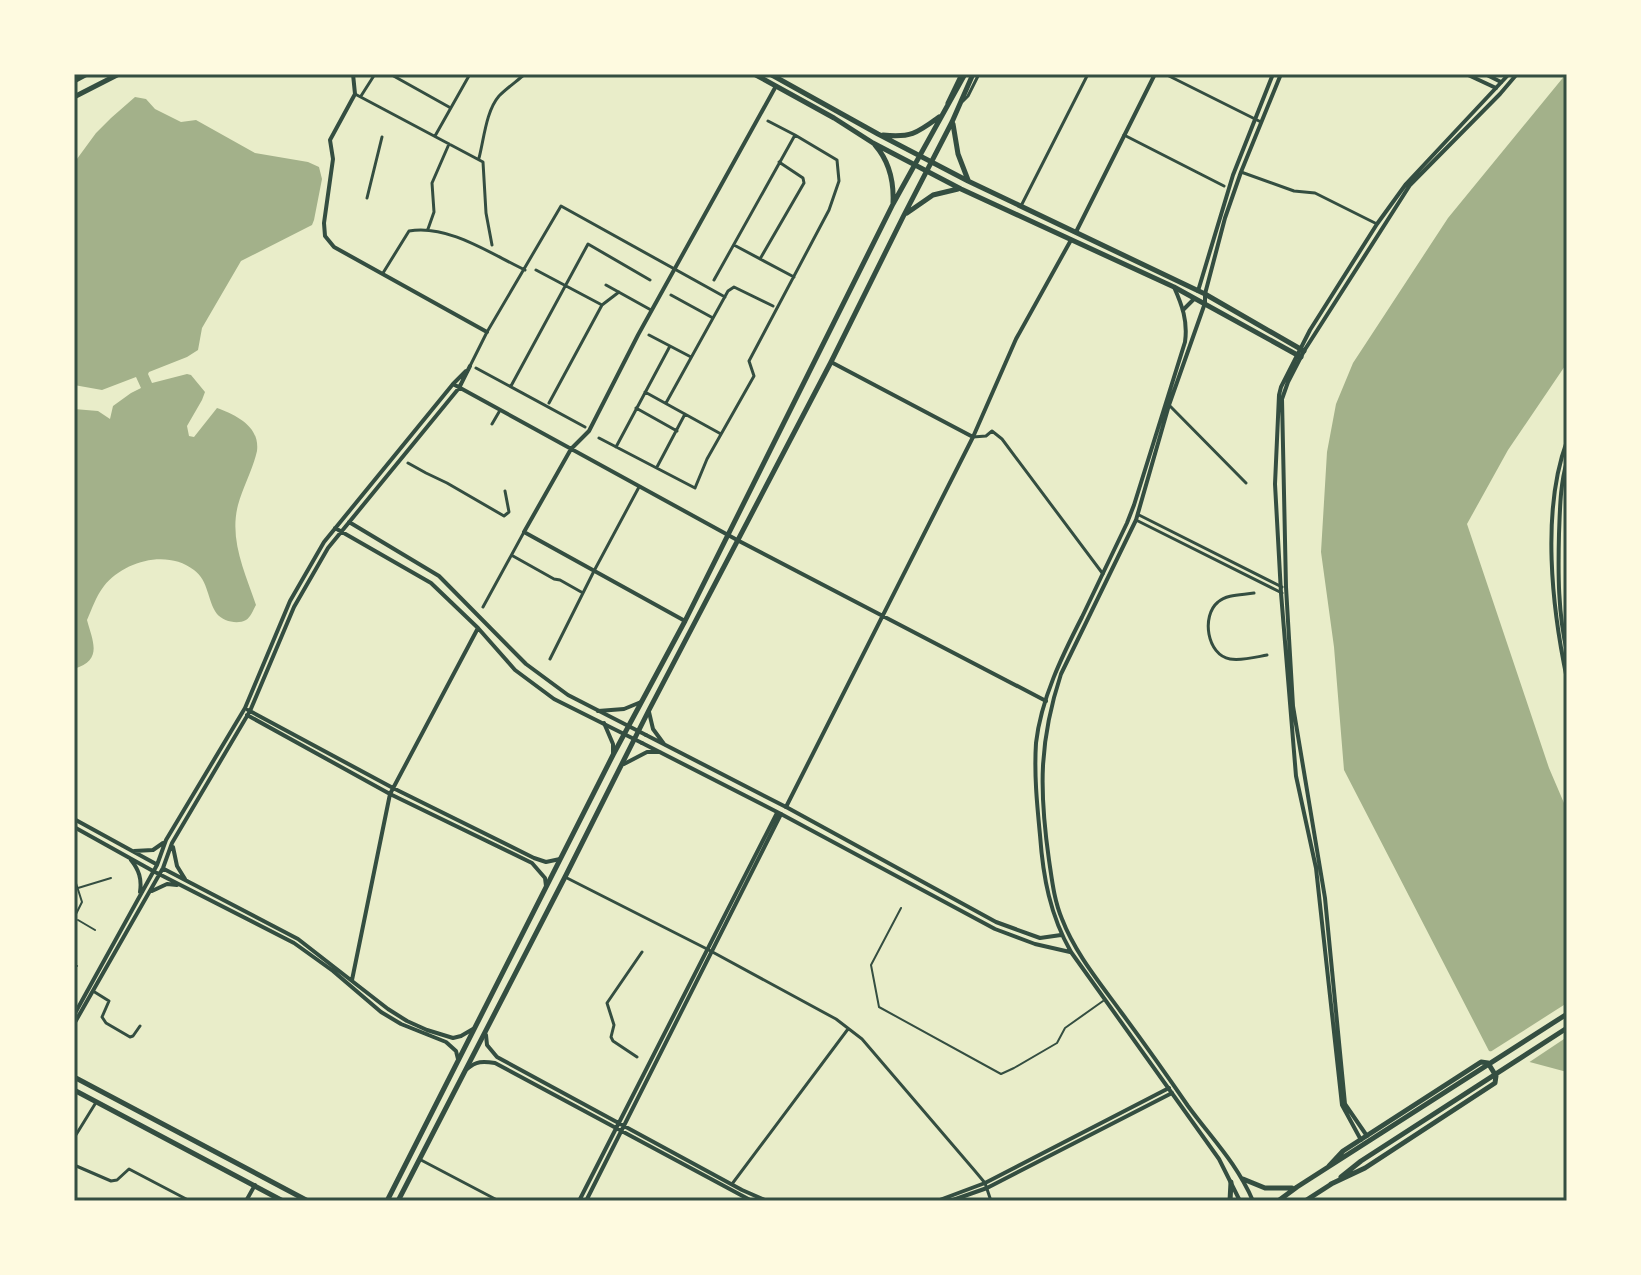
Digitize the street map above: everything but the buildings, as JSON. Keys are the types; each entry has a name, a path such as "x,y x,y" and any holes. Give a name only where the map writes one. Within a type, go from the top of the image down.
{"main road":[{"path":"74,81 87,74"},
{"path":"74,97 119,74"},
{"path":"754,74 873,143 961,189 1174,287 1299,356"},
{"path":"770,74 968,181 1202,293 1302,350"},
{"path":"878,134 901,137 920,131 948,107 963,74"},
{"path":"398,1201 831,362 976,74"},
{"path":"387,1201 940,116"},
{"path":"952,122 957,153 968,181"},
{"path":"873,143 881,152 889,172 893,204"},
{"path":"899,156 903,147"},
{"path":"903,217 933,195 961,189"},
{"path":"1278,1201 1567,1014"},
{"path":"1305,1201 1361,1161 1567,1028"},
{"path":"1329,1166 1343,1151 1481,1062 1488,1063 1496,1076 1495,1083 1365,1168 1331,1184"},
{"path":"74,1077 308,1201"},
{"path":"74,1090 283,1201"},
{"path":"1243,1179 1265,1188 1297,1187"},
{"path":"1230,1201 1231,1182"}],"street":[{"path":"353,74 358,95 481,160"},
{"path":"375,74 330,140 333,159 325,236 334,247 487,332"},
{"path":"390,74 450,108"},
{"path":"435,136 468,74"},
{"path":"492,245 481,160 489,114 498,97 525,74"},
{"path":"1021,206 1088,74"},
{"path":"1076,232 1155,74"},
{"path":"1165,74 1258,120"},
{"path":"1183,310 1202,293 1273,74"},
{"path":"1253,1201 1235,1167 1079,951 1062,920 1054,893 1042,791 1043,757 1050,712 1061,674 1136,517 1169,405 1205,303 1202,293 1220,216 1258,120 1281,74"},
{"path":"1466,74 1496,88"},
{"path":"1485,74 1501,82"},
{"path":"1364,1138 1345,1104 1325,898 1293,706 1275,484 1279,395 1310,330 1377,224 1406,184 1509,74"},
{"path":"1302,350 1410,185 1517,74"},
{"path":"483,607 571,449 589,431 776,86"},
{"path":"599,438 695,488 707,459 754,376 749,361 829,210 839,181 837,160 768,121"},
{"path":"714,280 795,135"},
{"path":"1124,135 1224,186"},
{"path":"367,198 382,137"},
{"path":"428,229 434,212 432,183 449,144"},
{"path":"760,259 804,183 803,178 779,162"},
{"path":"1241,172 1294,191 1315,193 1377,224"},
{"path":"74,1015 169,841 246,712 294,607 328,548 459,388 473,367 487,332 561,206 725,297"},
{"path":"383,273 409,231 428,229 462,240 525,270"},
{"path":"786,807 973,437 1016,339 1071,240"},
{"path":"511,386 588,244 650,280"},
{"path":"734,245 794,277"},
{"path":"536,270 602,305"},
{"path":"606,285 652,310"},
{"path":"666,403 728,291 734,287 773,306"},
{"path":"1174,287 1187,327 1185,342 1134,505 1059,662 1046,701 1037,740 1036,793 1044,881 1061,935 1214,1152 1240,1201"},
{"path":"549,403 602,305 619,292"},
{"path":"671,295 713,318"},
{"path":"1187,327 1196,329"},
{"path":"649,335 691,357"},
{"path":"616,447 670,346"},
{"path":"1283,590 1282,399 1299,356"},
{"path":"831,362 973,437 986,436 992,431 1002,439 1103,574"},
{"path":"473,367 585,427"},
{"path":"246,712 290,601 324,542 453,384 473,367"},
{"path":"453,384 883,618 1046,701"},
{"path":"645,392 721,434"},
{"path":"1169,405 1246,483"},
{"path":"636,408 677,431"},
{"path":"492,424 499,412"},
{"path":"657,468 685,414"},
{"path":"1567,441 1555,485 1553,520 1555,613 1567,679"},
{"path":"1567,461 1560,502 1558,582 1567,652"},
{"path":"408,463 504,516 509,512 505,491"},
{"path":"550,659 639,487"},
{"path":"1136,517 1283,590"},
{"path":"342,518 439,576 526,664 568,695 786,807 996,922 1040,938 1061,935"},
{"path":"335,528 431,583 478,628 515,670 554,699 635,738 995,929 1035,944 1071,952"},
{"path":"524,532 685,621"},
{"path":"511,555 583,593"},
{"path":"1254,593 1220,600 1209,618 1209,636 1221,656 1229,659 1267,655"},
{"path":"351,983 391,791 478,628"},
{"path":"598,711 624,709 641,702"},
{"path":"649,710 653,729 665,745"},
{"path":"246,712 391,791 533,861 560,859"},
{"path":"604,723 613,744 613,755"},
{"path":"622,765 647,752 661,752"},
{"path":"586,1201 779,814"},
{"path":"74,819 298,939 381,1012 401,1024 446,1040 456,1051 458,1059"},
{"path":"74,827 294,943 351,983"},
{"path":"132,851 153,850 169,841"},
{"path":"74,1024 160,875 169,841"},
{"path":"169,841 177,866 187,880"},
{"path":"129,858 139,872 139,897"},
{"path":"533,861 545,878 546,886"},
{"path":"74,877 82,902 76,919 95,930"},
{"path":"565,877 836,1019 862,1039 986,1185 991,1201"},
{"path":"78,888 111,878"},
{"path":"150,892 167,884 181,886"},
{"path":"901,908 871,965 879,1007 1001,1074 1057,1043 1065,1028 1103,1001"},
{"path":"637,1057 613,1041 614,1025 607,1003 642,952"},
{"path":"93,991 109,1001 102,1017 106,1023 130,1037 140,1026"},
{"path":"446,1040 473,1029"},
{"path":"732,1184 848,1029"},
{"path":"485,1032 487,1045 497,1057 752,1201"},
{"path":"465,1071 473,1063 495,1063 767,1201"},
{"path":"950,1201 1171,1091"},
{"path":"74,1138 96,1102"},
{"path":"579,1201 620,1128"},
{"path":"420,1159 499,1201"},
{"path":"74,1165 111,1181 117,1180 129,1169 190,1201"},
{"path":"1226,1173 1235,1167"},
{"path":"246,1201 255,1185"},
{"path":"937,1201 986,1185"}],"shaded area":[{"path":"1566,74 1567,363 1508,450 1467,524 1549,768 1567,810 1567,1072 1489,1051 1344,770 1334,647 1321,552 1327,452 1336,404 1353,363 1448,218"},
{"path":"135,97 146,99 155,109 181,122 196,120 255,153 308,162 319,167 322,179 312,225 241,261 202,328 198,350 148,374 152,383 191,375 205,392 187,426 189,436 194,437 217,408 239,418 255,435 257,451 238,505 235,531 256,605 251,615 246,620 234,622 217,614 199,574 183,564 159,559 134,564 113,577 99,594 87,620 94,649 92,655 89,661 74,669 74,409 98,411 110,419 113,406 141,388 136,377 102,390 74,385 74,163 96,133"}],"pier":[{"path":"1567,1003 1567,1037 1525,1065 1487,1054"}]}
